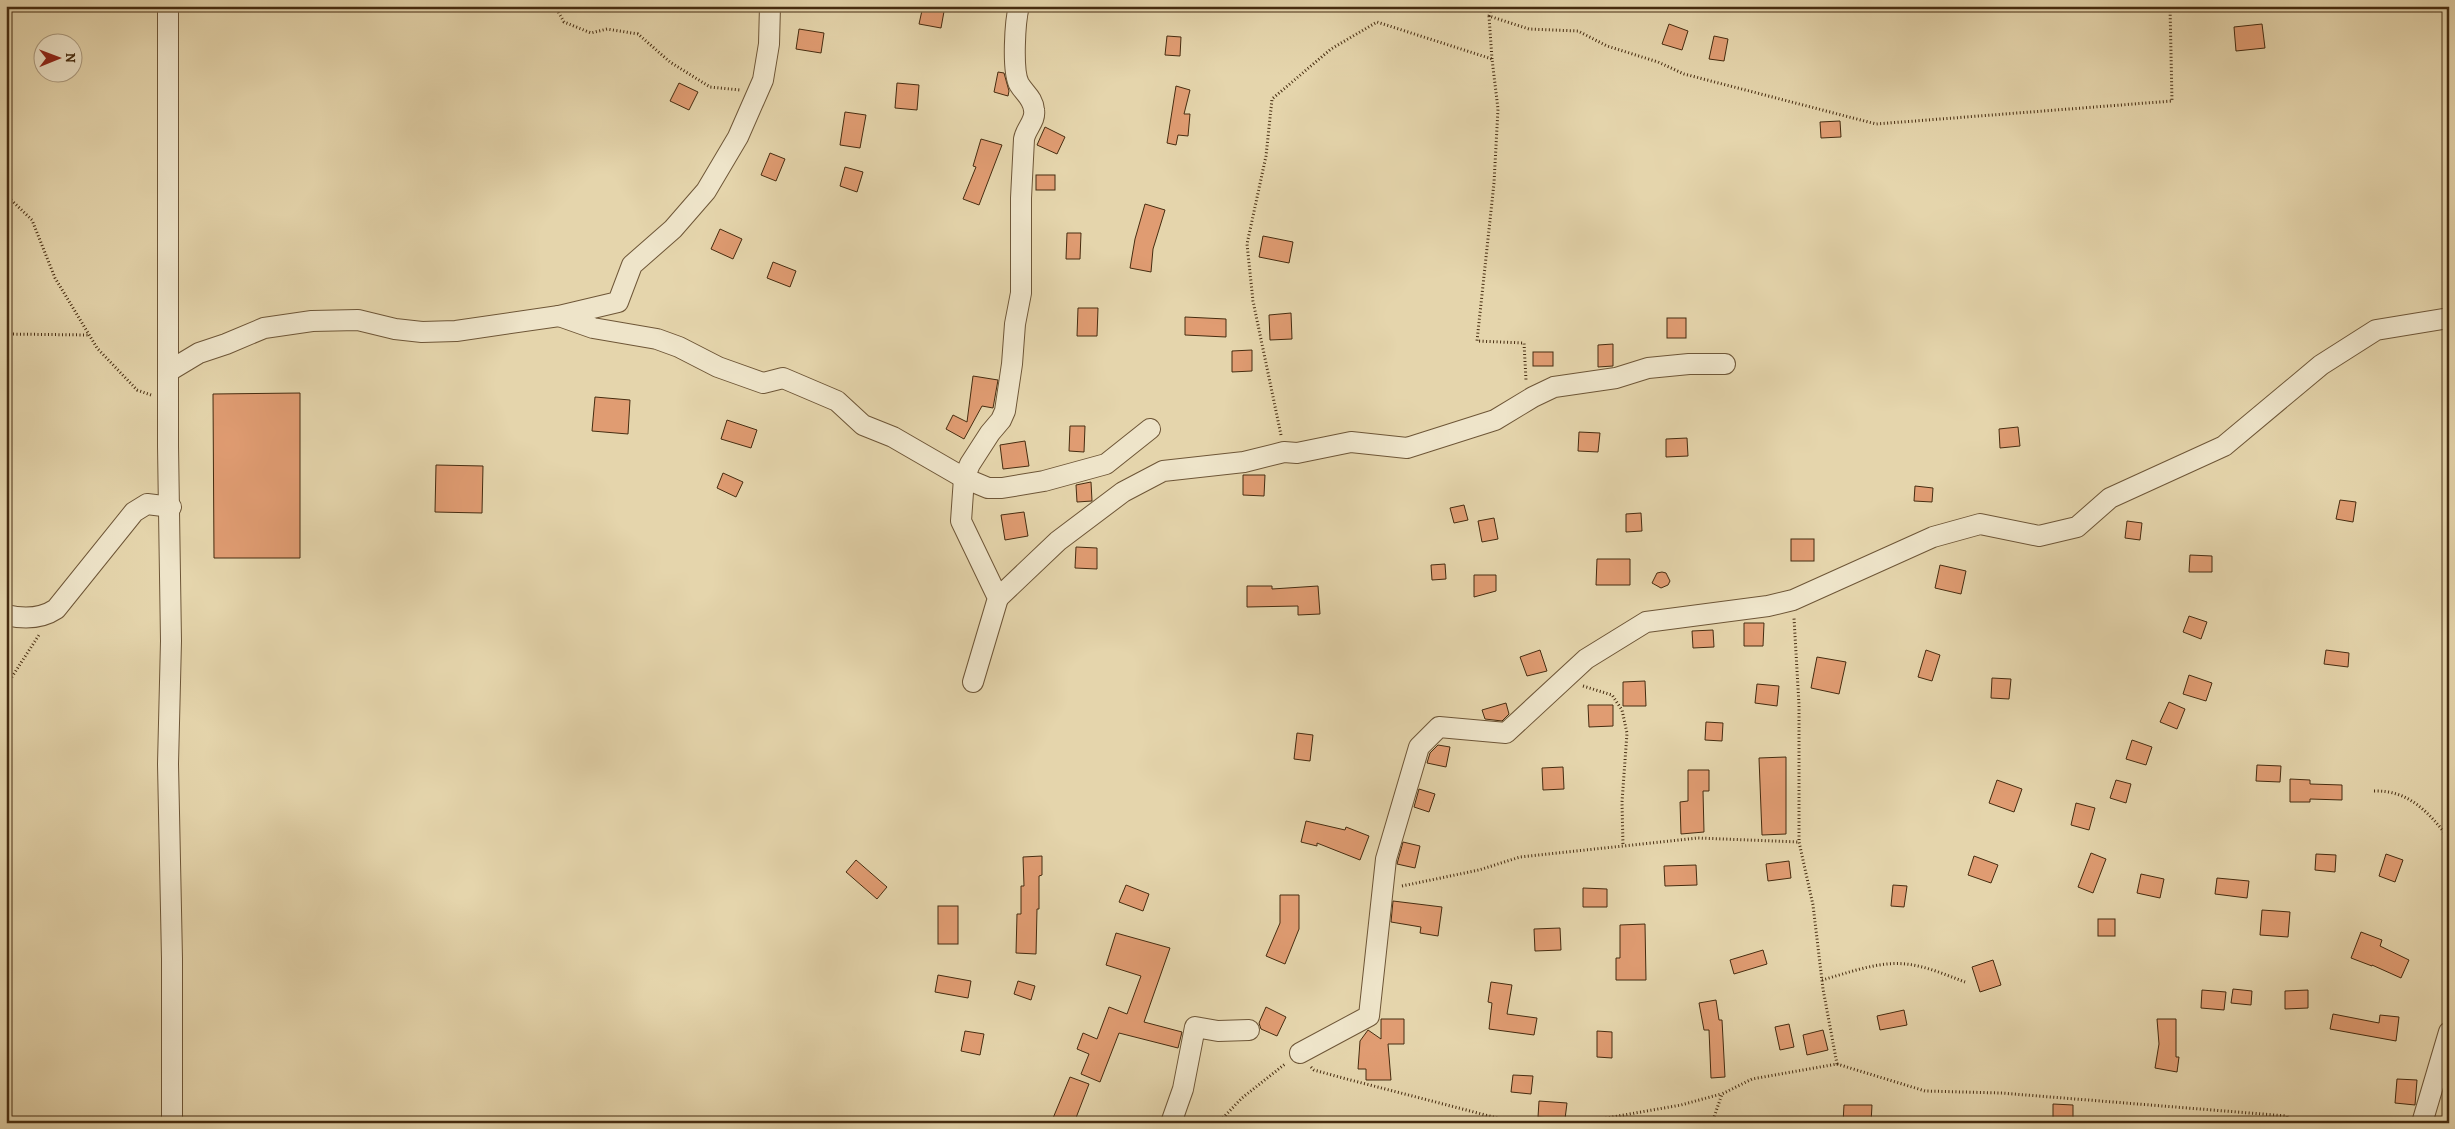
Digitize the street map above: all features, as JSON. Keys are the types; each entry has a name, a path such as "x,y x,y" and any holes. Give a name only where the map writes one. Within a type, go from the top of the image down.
{"street":[{"path":"168,6 168,400 170,507 168,764 172,959 172,1123"},
{"path":"592,328 618,302 632,265 673,229 706,191 738,137 763,80 769,44 770,6"},
{"path":"998,598 961,521 964,478 970,464 990,432 1001,420 1005,411 1012,364 1014,324 1021,293 1021,198 1024,139 1025,131 1034,119 1035,113 1033,100 1019,82 1016,70 1019,6"},
{"path":"169,371 199,353 264,328 312,321 358,320 413,331 456,332 559,316 618,302"},
{"path":"559,316 592,328 657,339 679,347 718,367 763,383 783,378 838,401 863,425 893,437 964,478 988,488 1044,482 1106,464 1150,428"},
{"path":"1300,1053 1369,1016 1386,859 1419,747 1439,727 1506,733 1586,659 1646,622 1768,606 1793,600 1933,536 1980,524 2040,536 2077,527 2110,498 2224,446 2321,365 2376,330 2449,318"},
{"path":"973,682 998,598 1058,541 1123,492 1163,472 1244,462 1284,452 1297,453 1351,442 1407,448 1494,420 1554,387 1616,378 1648,368 1689,364 1726,364"},
{"path":"6,615 37,618 56,609 134,512 147,504 170,507"},
{"path":"1171,1123 1183,1089 1195,1027 1218,1031 1249,1030"},
{"path":"2422,1123 2449,1032"}],"path":[{"path":"555,6 564,22 591,33 607,29 638,34 670,62 710,87 758,92"},
{"path":"1492,6 1489,16 1498,108 1494,183 1477,341 1524,343 1526,382 1524,402"},
{"path":"1489,16 1529,29 1578,31 1607,46 1658,62 1684,74 1876,124 2172,101 2170,6"},
{"path":"1284,452 1253,300 1247,244 1266,156 1272,99 1331,49 1377,22 1492,59"},
{"path":"6,195 32,220 55,278 97,348 137,390 168,400"},
{"path":"6,334 89,335"},
{"path":"1793,600 1799,705 1799,842 1813,905 1822,980 1837,1064"},
{"path":"6,686 56,609"},
{"path":"1564,680 1612,695 1622,710 1627,733 1622,802 1623,846"},
{"path":"2374,791 2388,790 2404,795 2420,805 2449,838"},
{"path":"1382,892 1422,881 1479,870 1520,857 1698,838 1799,842"},
{"path":"1822,980 1866,968 1905,964 1936,970 1965,982"},
{"path":"1218,1123 1242,1098 1300,1053 1314,1070 1331,1075 1500,1119 1544,1123"},
{"path":"1578,1123 1681,1105 1722,1094 1752,1079 1837,1064 1924,1090 2002,1092 2277,1115 2287,1116 2288,1123"},
{"path":"1712,1123 1722,1094"}],"building":[{"path":"923,6 945,6 941,28 919,24"},
{"path":"1669,24 1688,31 1682,50 1662,44"},
{"path":"2262,24 2265,48 2236,51 2234,27"},
{"path":"799,29 824,33 821,53 796,49"},
{"path":"1167,36 1181,37 1180,56 1165,55"},
{"path":"1714,36 1728,39 1724,61 1709,59"},
{"path":"998,72 1004,73 1009,91 1008,96 994,92"},
{"path":"679,83 698,92 689,110 670,101"},
{"path":"897,83 919,85 917,110 895,108"},
{"path":"1176,86 1190,90 1184,114 1190,114 1188,136 1178,135 1176,145 1167,143"},
{"path":"845,112 866,115 860,148 840,145"},
{"path":"1840,121 1841,137 1821,138 1820,122"},
{"path":"1045,127 1065,137 1057,154 1037,145"},
{"path":"981,139 1002,145 979,205 963,199 976,167 973,166"},
{"path":"770,153 785,159 776,181 761,175"},
{"path":"845,167 863,172 857,192 840,186"},
{"path":"1036,175 1055,175 1055,190 1036,190"},
{"path":"1145,204 1165,210 1153,249 1151,272 1130,268 1135,239"},
{"path":"720,229 742,239 733,259 711,249"},
{"path":"1067,233 1081,233 1080,259 1066,259"},
{"path":"1263,236 1293,242 1289,263 1259,257"},
{"path":"773,262 796,271 790,287 767,278"},
{"path":"1078,308 1098,308 1097,336 1077,336"},
{"path":"1291,313 1292,339 1270,340 1269,315"},
{"path":"1185,317 1226,319 1226,337 1185,335"},
{"path":"1667,318 1686,318 1686,338 1667,338"},
{"path":"1613,344 1613,366 1598,367 1598,345"},
{"path":"1252,350 1252,371 1232,372 1232,351"},
{"path":"1533,352 1553,352 1553,366 1533,366"},
{"path":"973,376 998,380 993,408 982,406 964,439 946,429 953,415 967,422"},
{"path":"300,393 300,558 214,558 213,394"},
{"path":"595,397 630,400 628,434 592,431"},
{"path":"727,420 757,430 751,448 721,439"},
{"path":"1070,426 1085,426 1084,452 1069,451"},
{"path":"2018,427 2020,446 2000,448 1999,429"},
{"path":"1579,432 1600,433 1598,452 1578,451"},
{"path":"1687,438 1688,456 1666,457 1666,439"},
{"path":"1025,441 1029,466 1003,469 1000,445"},
{"path":"436,465 483,466 482,513 435,512"},
{"path":"723,473 743,482 736,497 717,488"},
{"path":"1243,475 1265,475 1264,496 1243,495"},
{"path":"1091,482 1092,501 1077,502 1076,485"},
{"path":"1915,486 1933,488 1932,502 1914,501"},
{"path":"2340,500 2356,502 2353,522 2336,519"},
{"path":"1464,505 1468,520 1454,523 1450,508"},
{"path":"1024,512 1028,536 1005,540 1001,515"},
{"path":"1641,513 1642,531 1626,532 1626,514"},
{"path":"1494,518 1498,539 1482,542 1478,521"},
{"path":"2127,521 2142,523 2140,540 2125,538"},
{"path":"1791,539 1814,539 1814,561 1791,561"},
{"path":"1076,547 1097,548 1097,569 1075,568"},
{"path":"2190,555 2212,556 2212,572 2189,572"},
{"path":"1597,559 1630,559 1630,585 1596,585"},
{"path":"1445,564 1446,579 1432,580 1431,565"},
{"path":"1940,565 1966,571 1961,594 1935,588"},
{"path":"1657,573 1666,573 1670,581 1668,585 1661,588 1652,583"},
{"path":"1474,575 1496,575 1496,591 1474,597"},
{"path":"1247,586 1272,586 1272,589 1318,586 1320,614 1298,615 1298,606 1247,607"},
{"path":"2189,616 2207,622 2201,639 2183,632"},
{"path":"1744,623 1764,623 1763,646 1744,646"},
{"path":"1713,630 1714,647 1693,648 1692,631"},
{"path":"1540,650 1547,671 1527,676 1520,657"},
{"path":"1926,650 1940,655 1932,681 1918,677"},
{"path":"2326,650 2349,653 2348,667 2324,664"},
{"path":"1817,657 1846,662 1839,694 1811,688"},
{"path":"2189,675 2212,683 2206,701 2183,694"},
{"path":"1992,678 2011,679 2009,699 1991,698"},
{"path":"1645,681 1646,706 1623,706 1623,682"},
{"path":"1757,684 1779,686 1777,706 1755,703"},
{"path":"2169,702 2185,709 2177,729 2160,722"},
{"path":"1506,703 1509,714 1502,721 1485,719 1482,710"},
{"path":"1588,705 1613,705 1613,726 1589,727"},
{"path":"1706,722 1723,723 1722,741 1705,740"},
{"path":"1297,733 1313,735 1310,761 1294,759"},
{"path":"2132,740 2152,747 2146,765 2126,759"},
{"path":"1438,745 1450,747 1446,767 1427,763 1430,753"},
{"path":"1786,757 1786,834 1762,835 1759,758"},
{"path":"2257,765 2281,766 2280,782 2256,781"},
{"path":"1563,767 1564,789 1543,790 1542,768"},
{"path":"1688,770 1709,770 1709,791 1703,791 1704,832 1681,834 1680,802 1688,801"},
{"path":"2290,779 2310,780 2310,784 2342,785 2342,800 2310,799 2310,802 2290,802"},
{"path":"1997,780 2022,789 2014,812 1989,803"},
{"path":"2116,780 2131,784 2126,803 2110,798"},
{"path":"1419,789 1435,794 1429,812 1414,807"},
{"path":"2076,803 2095,808 2089,830 2071,825"},
{"path":"1306,821 1345,830 1346,827 1369,836 1360,860 1317,843 1317,846 1301,842"},
{"path":"1403,842 1420,846 1415,868 1397,864"},
{"path":"2091,853 2106,859 2093,893 2078,887"},
{"path":"2316,854 2336,855 2335,872 2315,870"},
{"path":"2386,854 2403,860 2395,882 2379,876"},
{"path":"1042,856 1042,875 1039,876 1036,954 1016,953 1017,914 1021,914 1021,886 1024,886 1023,857"},
{"path":"1974,856 1998,865 1991,883 1968,875"},
{"path":"856,860 887,887 877,899 846,872"},
{"path":"1789,861 1791,878 1768,881 1766,864"},
{"path":"1696,865 1697,885 1665,886 1664,866"},
{"path":"2141,874 2164,879 2160,898 2137,893"},
{"path":"2217,878 2249,881 2247,898 2215,894"},
{"path":"1126,885 1149,894 1143,911 1119,902"},
{"path":"1893,885 1907,886 1904,907 1891,906"},
{"path":"1583,888 1607,889 1607,907 1583,907"},
{"path":"1280,895 1299,895 1299,929 1285,964 1266,956 1280,923"},
{"path":"1393,901 1442,907 1438,936 1420,933 1421,927 1391,922"},
{"path":"938,906 958,906 958,944 938,944"},
{"path":"2262,910 2290,912 2288,937 2260,935"},
{"path":"2098,919 2115,919 2115,936 2098,936"},
{"path":"1645,924 1646,980 1616,980 1616,958 1620,958 1620,925"},
{"path":"1560,928 1561,950 1535,951 1534,929"},
{"path":"2361,932 2382,940 2380,946 2409,960 2401,978 2351,958"},
{"path":"1116,933 1170,948 1144,1022 1182,1032 1178,1048 1119,1033 1100,1082 1081,1074 1089,1054 1077,1049 1083,1033 1097,1039 1109,1007 1127,1014 1141,976 1106,965"},
{"path":"1763,950 1767,964 1734,974 1730,960"},
{"path":"1993,960 2001,985 1980,992 1972,967"},
{"path":"938,975 971,981 968,998 935,992"},
{"path":"1018,981 1035,986 1031,1000 1014,994"},
{"path":"1491,982 1512,985 1507,1014 1537,1018 1534,1035 1489,1029 1492,1003 1488,1002"},
{"path":"2233,989 2252,991 2251,1005 2231,1003"},
{"path":"2202,990 2226,992 2224,1010 2201,1008"},
{"path":"2308,990 2308,1008 2285,1009 2285,991"},
{"path":"1716,1000 1719,1020 1722,1020 1725,1077 1711,1078 1709,1030 1704,1030 1699,1003"},
{"path":"1266,1007 1286,1017 1277,1036 1261,1029 1259,1023"},
{"path":"1904,1010 1907,1025 1880,1030 1877,1016"},
{"path":"2333,1014 2379,1023 2380,1015 2399,1017 2396,1041 2330,1029"},
{"path":"1381,1019 1404,1019 1404,1044 1388,1044 1391,1080 1366,1080 1366,1069 1358,1069 1360,1041 1368,1030 1381,1039"},
{"path":"2157,1019 2176,1019 2176,1057 2179,1057 2177,1072 2155,1068 2159,1044"},
{"path":"1789,1024 1794,1047 1780,1050 1775,1027"},
{"path":"1823,1030 1828,1050 1807,1055 1803,1035"},
{"path":"965,1031 984,1034 980,1055 961,1051"},
{"path":"1597,1031 1612,1032 1612,1058 1597,1057"},
{"path":"1513,1075 1533,1076 1531,1094 1511,1092"},
{"path":"1070,1077 1089,1084 1074,1123 1051,1123"},
{"path":"2397,1079 2417,1080 2415,1105 2395,1103"},
{"path":"1539,1101 1567,1103 1565,1119 1538,1117"},
{"path":"2053,1104 2073,1105 2073,1123 2053,1123"},
{"path":"1844,1105 1872,1105 1871,1123 1843,1123"}]}
